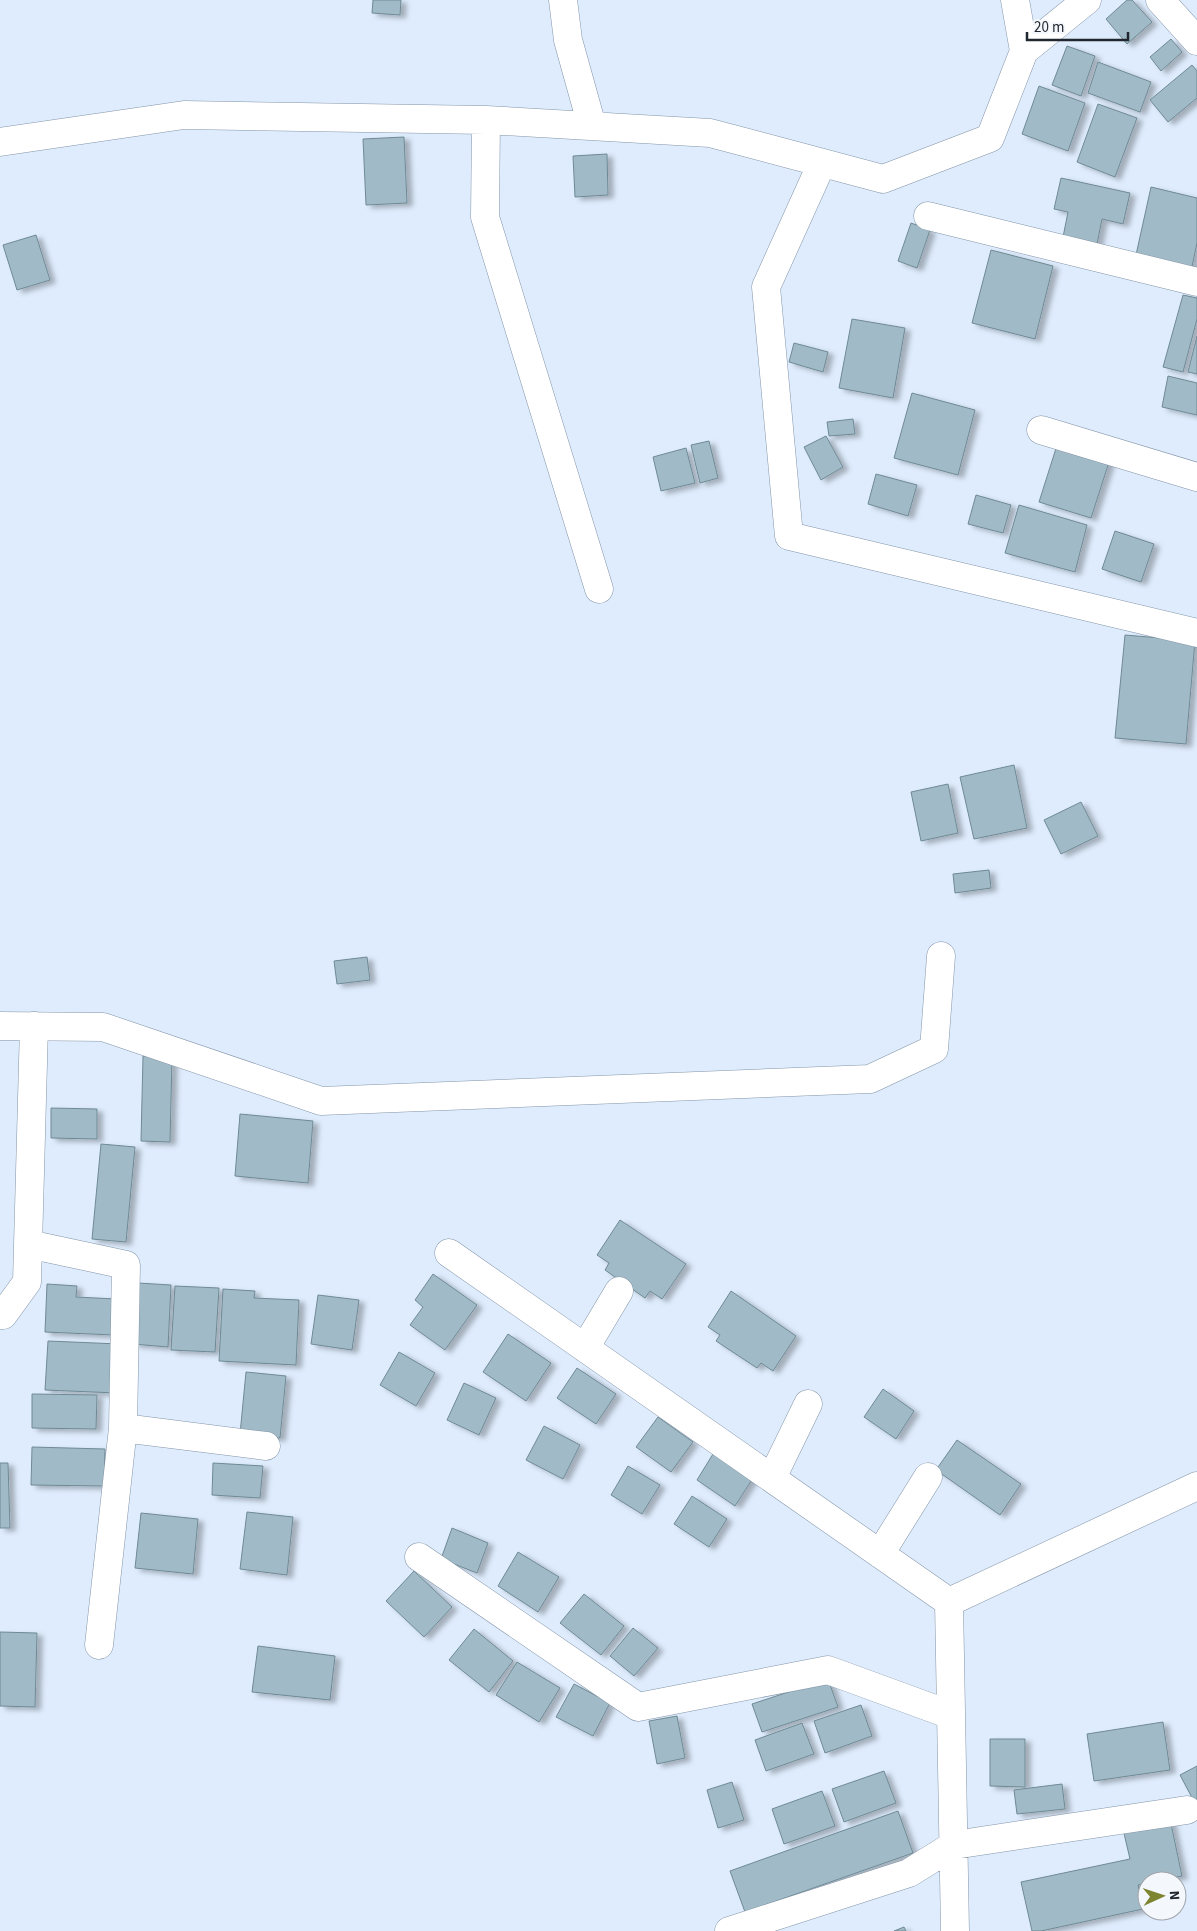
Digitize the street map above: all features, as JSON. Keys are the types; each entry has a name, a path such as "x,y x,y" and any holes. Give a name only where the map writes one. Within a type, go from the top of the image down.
{"street":[{"path":"563,0 568,40 592,126"},
{"path":"1015,0 1024,51"},
{"path":"0,142 184,115 486,120 710,133 883,179 990,138 1024,51 1087,0"},
{"path":"1160,0 1197,41"},
{"path":"486,120 485,217 599,589"},
{"path":"822,163 766,287 789,536 1197,633"},
{"path":"928,216 1197,282"},
{"path":"1041,430 1197,477"},
{"path":"0,1026 103,1027 321,1101 870,1079 934,1049 941,956"},
{"path":"0,1315 3,1315 26,1282 34,1026"},
{"path":"28,1244 126,1265 123,1428 99,1645"},
{"path":"449,1253 949,1602"},
{"path":"585,1348 619,1291"},
{"path":"772,1478 808,1404"},
{"path":"123,1428 266,1446"},
{"path":"880,1554 928,1477"},
{"path":"949,1602 1197,1486"},
{"path":"419,1557 456,1584 530,1632 591,1664 638,1707 828,1670 951,1715"},
{"path":"949,1602 955,1931"},
{"path":"729,1931 909,1873 954,1845 1187,1810"}],"building":[{"path":"373,0 401,0 400,15 372,13"},
{"path":"1127,0 1132,0 1152,22 1127,44 1106,19"},
{"path":"1171,39 1182,52 1161,71 1150,57"},
{"path":"1067,46 1095,56 1081,96 1052,85"},
{"path":"1098,62 1151,82 1140,112 1088,93"},
{"path":"1192,65 1197,71 1197,98 1168,122 1150,100"},
{"path":"1039,86 1085,103 1068,151 1022,134"},
{"path":"1098,104 1137,118 1115,177 1077,162"},
{"path":"404,137 407,203 366,205 363,139"},
{"path":"607,154 608,195 575,197 573,156"},
{"path":"1061,178 1130,193 1123,224 1102,219 1096,249 1062,242 1068,212 1054,209"},
{"path":"1151,187 1197,198 1197,243 1190,276 1134,264"},
{"path":"911,223 930,230 917,268 898,261"},
{"path":"36,235 50,280 17,290 3,245"},
{"path":"991,250 1053,266 1035,339 972,323"},
{"path":"1183,295 1197,298 1197,319 1183,372 1163,367"},
{"path":"852,319 905,328 893,398 839,388"},
{"path":"1197,336 1197,374 1188,372"},
{"path":"794,343 828,352 823,372 789,362"},
{"path":"1168,376 1197,383 1197,415 1162,407"},
{"path":"912,393 975,410 958,475 894,458"},
{"path":"853,419 855,434 829,436 827,422"},
{"path":"826,436 843,467 821,480 804,447"},
{"path":"709,441 718,478 700,483 691,445"},
{"path":"1058,442 1110,459 1091,518 1039,502"},
{"path":"686,448 695,483 661,491 653,457"},
{"path":"876,474 917,485 908,516 868,504"},
{"path":"976,495 1011,505 1003,533 968,524"},
{"path":"1019,505 1087,525 1075,572 1005,553"},
{"path":"1115,531 1154,544 1141,582 1102,569"},
{"path":"1125,635 1195,641 1186,744 1115,738"},
{"path":"1014,765 1027,828 974,839 960,777"},
{"path":"948,784 958,833 921,841 911,792"},
{"path":"1081,802 1098,836 1061,854 1044,820"},
{"path":"989,870 991,888 955,893 953,874"},
{"path":"367,957 370,980 337,984 334,961"},
{"path":"143,1056 172,1056 170,1142 141,1141"},
{"path":"51,1108 97,1109 97,1139 51,1138"},
{"path":"240,1114 313,1121 308,1183 235,1176"},
{"path":"101,1144 135,1147 126,1242 92,1239"},
{"path":"620,1220 686,1264 662,1299 650,1291 645,1298 605,1270 609,1263 597,1255"},
{"path":"433,1274 477,1305 445,1350 410,1325 423,1307 415,1300"},
{"path":"138,1283 171,1285 168,1347 133,1344"},
{"path":"47,1284 77,1286 76,1297 116,1299 114,1335 45,1332"},
{"path":"175,1286 219,1288 215,1352 171,1350"},
{"path":"223,1289 255,1291 254,1298 299,1300 296,1365 219,1361"},
{"path":"731,1291 796,1336 773,1371 761,1363 757,1368 716,1341 720,1335 708,1327"},
{"path":"318,1295 359,1300 352,1350 311,1344"},
{"path":"508,1334 551,1363 526,1401 483,1372"},
{"path":"48,1341 119,1344 117,1393 45,1390"},
{"path":"399,1352 435,1373 416,1406 380,1385"},
{"path":"577,1368 616,1394 596,1424 557,1398"},
{"path":"246,1372 286,1376 280,1438 240,1434"},
{"path":"464,1383 496,1398 479,1435 447,1420"},
{"path":"883,1389 914,1411 896,1439 864,1417"},
{"path":"32,1394 97,1395 96,1429 32,1428"},
{"path":"658,1417 693,1442 671,1472 636,1447"},
{"path":"544,1426 580,1445 563,1479 526,1460"},
{"path":"957,1440 1021,1484 1000,1515 936,1470"},
{"path":"32,1447 105,1449 104,1486 31,1485"},
{"path":"716,1449 755,1475 735,1506 697,1480"},
{"path":"0,1463 8,1463 10,1528 0,1528"},
{"path":"213,1463 263,1466 260,1498 212,1495"},
{"path":"628,1466 660,1485 642,1514 611,1495"},
{"path":"692,1496 727,1519 709,1547 674,1524"},
{"path":"247,1512 293,1517 287,1575 240,1569"},
{"path":"141,1513 198,1519 193,1574 135,1568"},
{"path":"452,1528 488,1543 477,1573 441,1559"},
{"path":"518,1552 559,1577 538,1612 498,1586"},
{"path":"414,1571 452,1607 424,1637 386,1601"},
{"path":"584,1594 624,1626 601,1655 560,1623"},
{"path":"633,1628 658,1648 634,1676 610,1656"},
{"path":"474,1629 513,1661 489,1692 449,1660"},
{"path":"0,1632 37,1633 35,1707 0,1706"},
{"path":"258,1646 335,1656 330,1700 252,1692"},
{"path":"517,1662 560,1688 539,1722 496,1695"},
{"path":"828,1679 838,1707 762,1732 752,1704"},
{"path":"574,1684 610,1703 593,1736 556,1717"},
{"path":"861,1705 872,1736 825,1753 814,1721"},
{"path":"677,1716 685,1758 657,1764 649,1721"},
{"path":"1163,1722 1170,1770 1094,1781 1087,1734"},
{"path":"802,1723 814,1754 766,1771 755,1740"},
{"path":"990,1739 1025,1739 1025,1787 990,1786"},
{"path":"1197,1766 1197,1807 1180,1775"},
{"path":"884,1771 896,1803 844,1822 832,1789"},
{"path":"732,1782 744,1820 718,1828 707,1790"},
{"path":"1062,1784 1065,1809 1017,1814 1014,1790"},
{"path":"822,1791 835,1826 784,1844 772,1809"},
{"path":"898,1811 913,1853 745,1912 730,1871"},
{"path":"1170,1819 1181,1871 1137,1871 1137,1910 1041,1931 1032,1931 1021,1882 1130,1859 1123,1829"},
{"path":"904,1927 906,1931 894,1931"}]}
